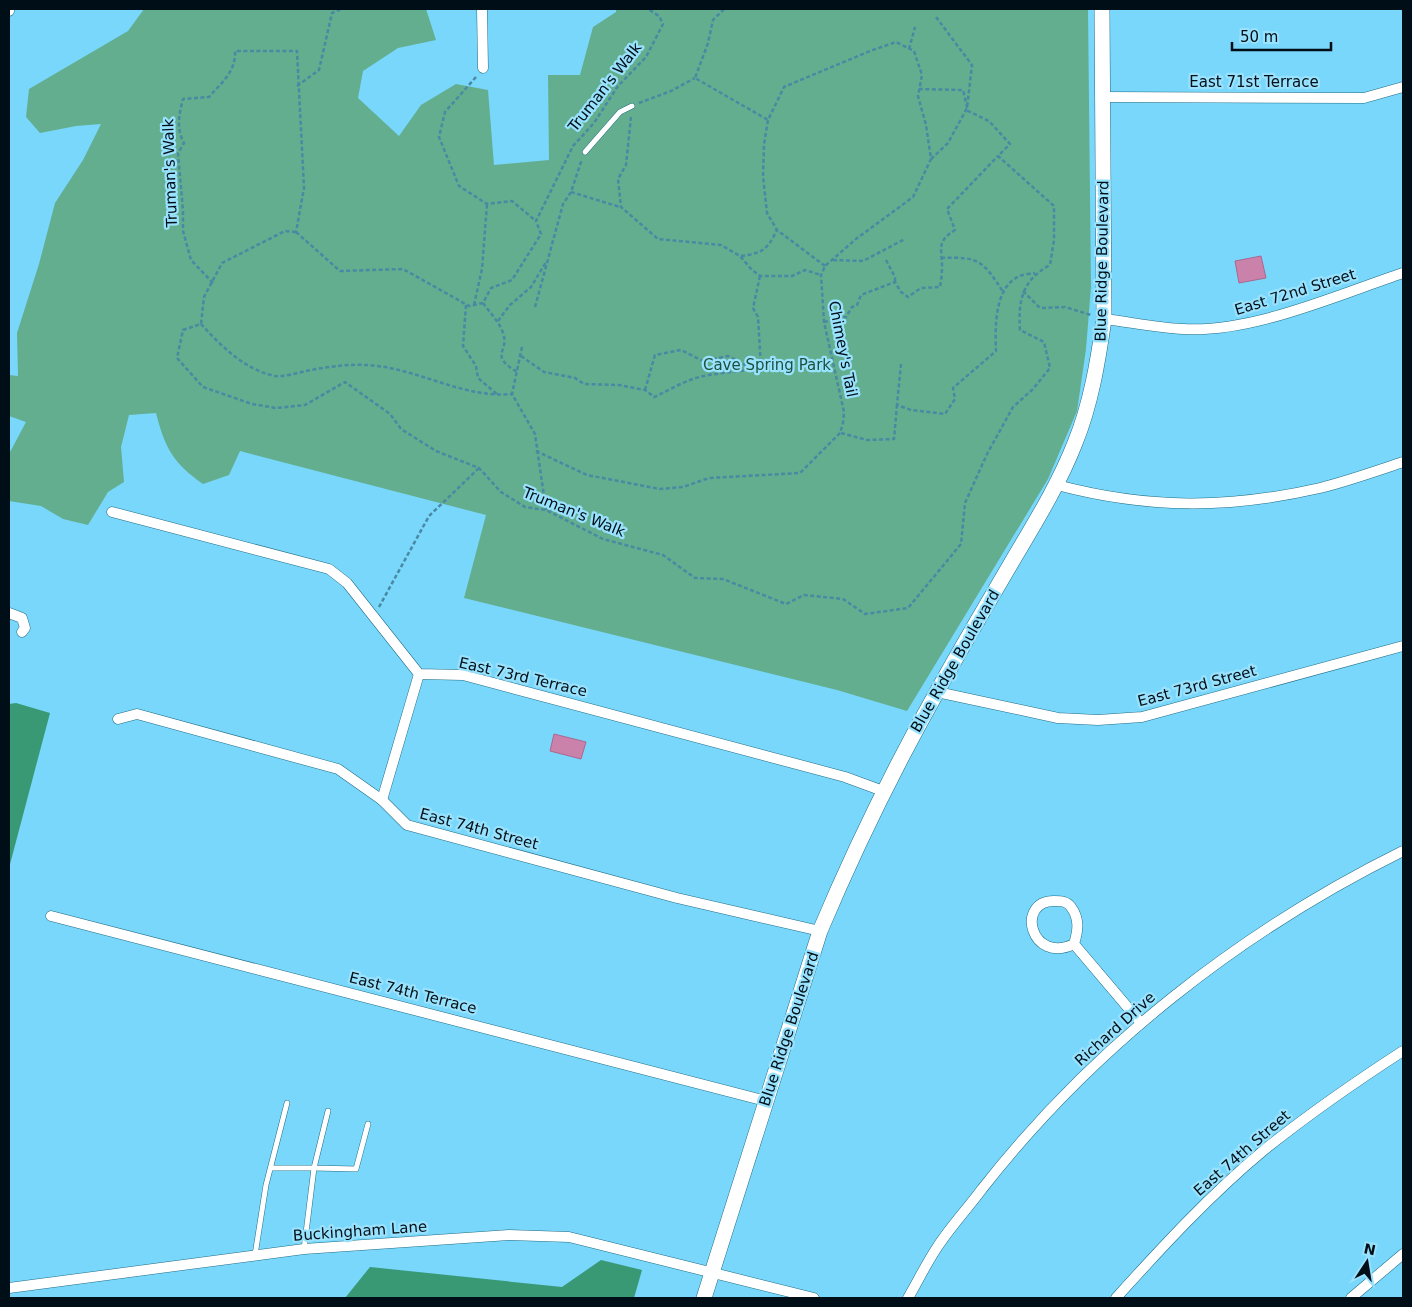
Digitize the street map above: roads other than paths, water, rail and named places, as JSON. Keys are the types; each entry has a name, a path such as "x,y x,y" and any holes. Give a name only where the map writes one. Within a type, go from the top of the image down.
{"main road":[{"name":"Blue Ridge Boulevard","path":"704,1298 820,931 883,791 937,692 1057,485 1076,442 1088,404 1099,358 1104,318 1102,9"}],"street":[{"path":"482,9 484,68"},
{"name":"East 71st Terrace","path":"1103,97 1364,98 1403,87"},
{"name":"East 72nd Street","path":"1104,318 1184,329 1235,326 1268,318 1403,273"},
{"path":"1057,485 1098,496 1150,503 1193,505 1244,502 1321,488 1403,462"},
{"path":"112,512 329,569 348,582 419,674 382,800"},
{"path":"9,613 22,618 25,628 22,632"},
{"name":"East 73rd Street","path":"937,692 1058,718 1098,720 1142,717 1403,646"},
{"name":"East 73rd Terrace","path":"419,674 463,675 846,777 883,791"},
{"name":"East 74th Street","path":"118,719 137,714 338,770 382,800 407,825 677,898 820,931"},
{"name":"Richard Drive","path":"908,1298 939,1245 1006,1158 1066,1093 1141,1024 1234,951 1345,880 1403,851"},
{"path":"1048,901 1062,901 1070,906 1077,917 1078,931 1074,944 1067,948 1053,949 1039,941 1032,930 1032,916 1038,905 1048,901"},
{"name":"East 74th Terrace","path":"51,916 766,1100"},
{"path":"1074,944 1141,1024"},
{"name":"East 74th Street","path":"1116,1298 1186,1222 1263,1152 1328,1100 1403,1051"},
{"name":"Buckingham Lane","path":"9,1288 255,1254 509,1235 558,1236 814,1298"},
{"path":"1351,1298 1403,1254"}],"lane":[{"path":"584,152 620,112 632,106"},
{"path":"255,1254 271,1168 287,1103"},
{"path":"304,1249 314,1168 328,1111"},
{"path":"271,1168 356,1169 368,1124"}],"park label":[{"name":"Cave Spring Park","path":"767,365"}]}
